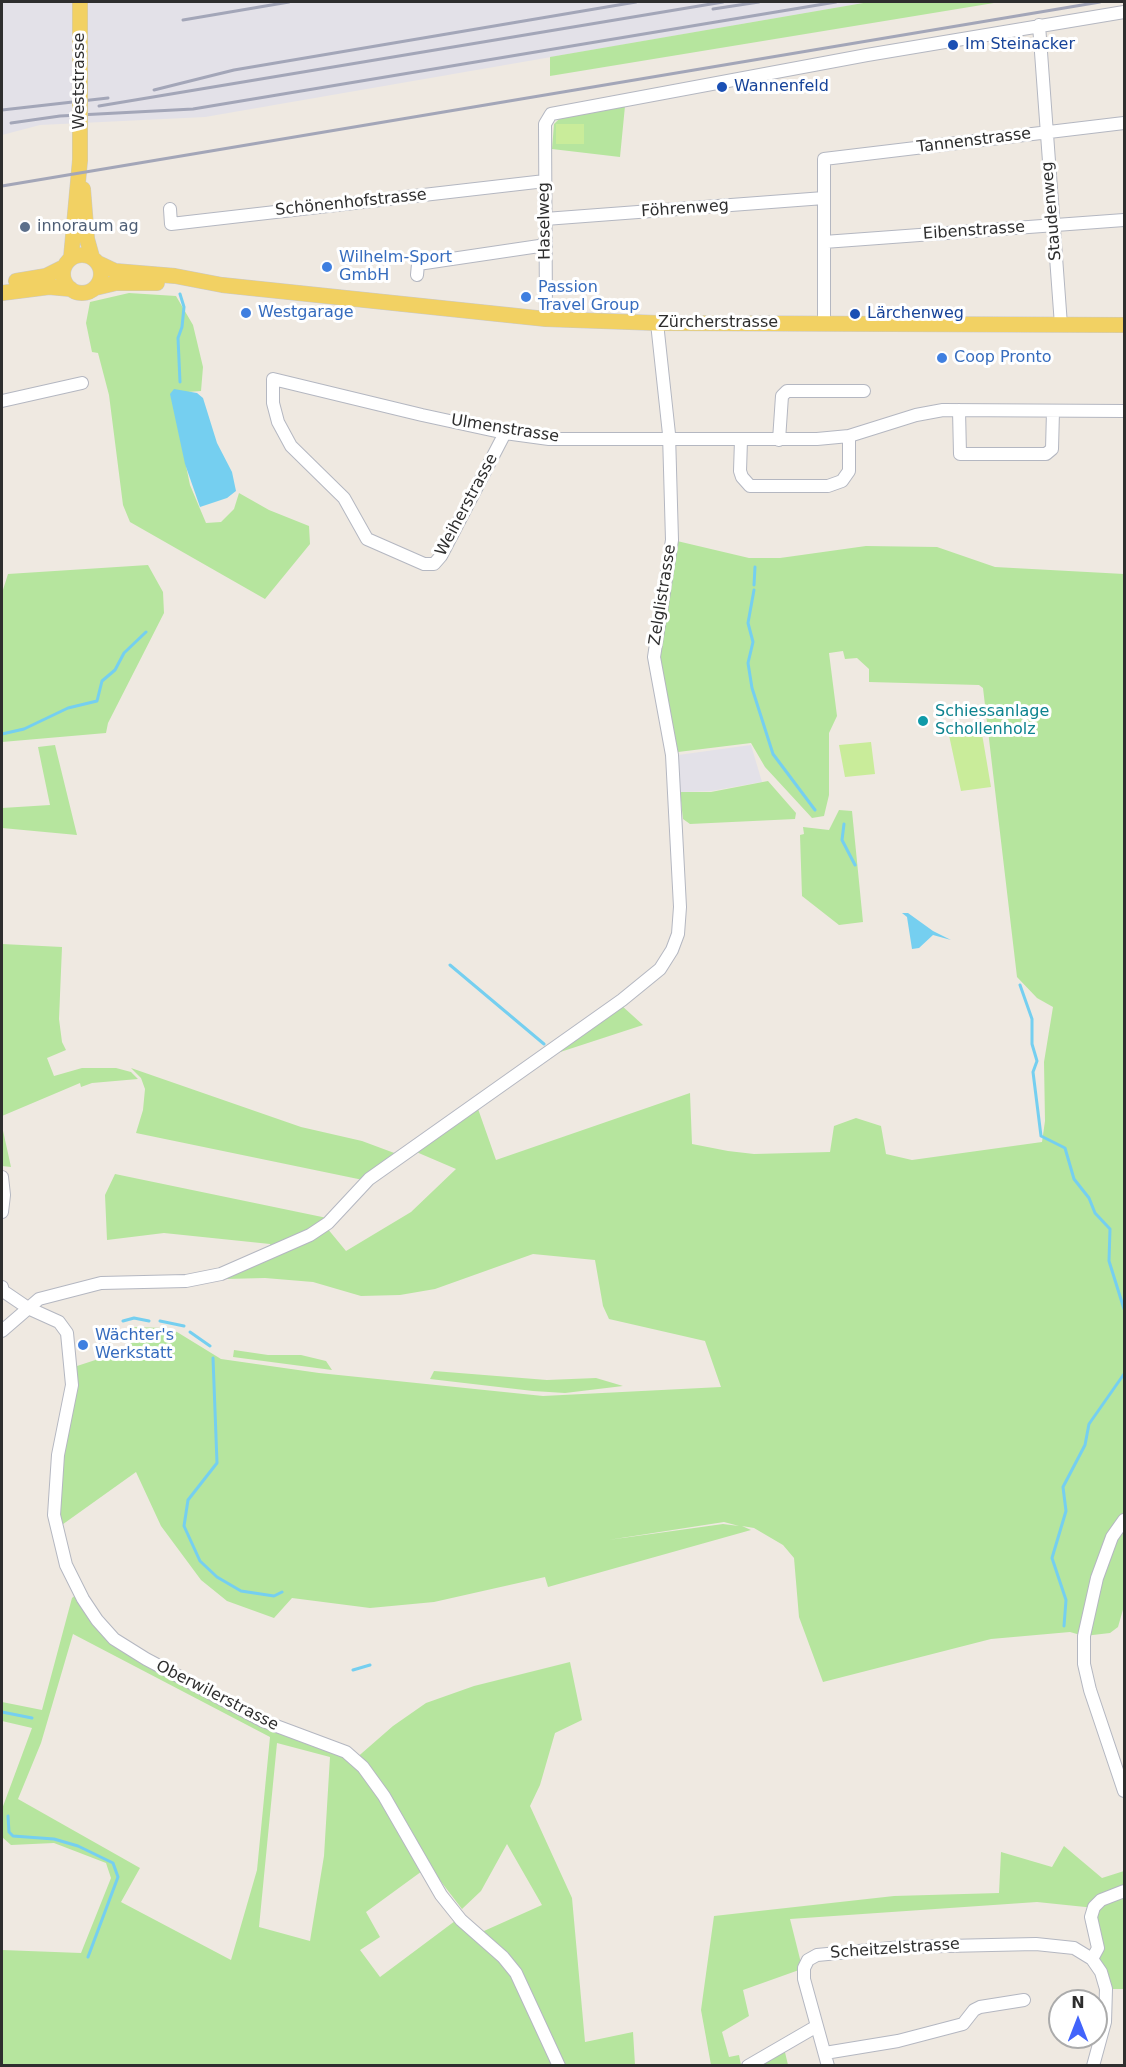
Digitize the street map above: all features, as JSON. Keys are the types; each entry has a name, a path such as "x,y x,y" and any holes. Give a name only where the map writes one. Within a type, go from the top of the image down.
{"main road":[{"name":"Weststrasse","path":"80,2 80,160 87,239 95,260"},
{"name":"Weststrasse","path":"68,262 80,160"},
{"path":"2,284 46,276 81,254 95,260 101,273 95,288 86,292 49,287 2,293"},
{"name":"Zürcherstrasse","path":"95,260 116,271 176,276 205,283 345,300 546,319 657,323 1125,325"},
{"path":"68,262 63,279 71,289"},
{"name":"Zürcherstrasse","path":"95,288 122,283 205,283"}],"street":[{"path":"1039,26 1125,12"},
{"name":"Haselweg","path":"546,319 545,124 549,116 554,113 1039,26"},
{"name":"Staudenweg","path":"1039,26 1045,133 1061,326"},
{"name":"Tannenstrasse","path":"824,198 824,159 1125,123"},
{"name":"Schönenhofstrasse","path":"170,209 171,224 545,181"},
{"path":"824,198 824,323"},
{"name":"Föhrenweg","path":"545,219 824,198"},
{"name":"Eibenstrasse","path":"824,242 1125,220"},
{"path":"417,275 418,264 546,245"},
{"name":"Zelglistrasse","path":"2,1331 39,1299 101,1283 186,1281 221,1274 310,1235 328,1223 369,1179 622,1000 660,969 672,950 678,934 680,907 672,755 654,657 672,546 669,440 657,323"},
{"name":"Ulmenstrasse","path":"273,379 505,433 549,439 779,440 849,436 916,415 959,410 1125,411"},
{"name":"Weiherstrasse","path":"273,379 273,404 278,422 291,446 345,498 354,513 359,528 367,539 424,564 434,564 441,556 505,433"},
{"path":"2,401 82,383"},
{"path":"779,440 782,396 787,391 864,392"},
{"path":"959,410 960,454 1046,454 1052,448 1053,411"},
{"path":"741,440 740,471 750,486 828,486 842,481 849,471 849,436"},
{"path":"2,1177 4,1195 2,1212"},
{"name":"Oberwilerstrasse","path":"2,1287 3,1291 28,1308 59,1322 68,1336 72,1370 71,1397 58,1455 54,1515 66,1565 92,1613 114,1639 126,1648 263,1721 345,1752 363,1767 384,1796 441,1895 461,1920 503,1957 516,1973 559,2066"},
{"path":"1125,1520 1112,1537 1105,1555 1084,1636 1084,1664 1089,1690 1125,1791"},
{"path":"1093,2066 1104,2022 1106,1989 1101,1972 1092,1959 1098,1948 1091,1917 1094,1907 1101,1900 1125,1891"},
{"name":"Scheitzelstrasse","path":"817,2026 804,1979 804,1968 808,1960 818,1955 902,1947 1036,1944 1074,1948 1092,1959"},
{"path":"825,2053 898,2041 963,2024 974,2010 980,2007 1024,2000"},
{"path":"748,2066 817,2026 828,2066"}],"shaded area":[{"path":"2,2 869,2 205,117 40,125 2,135"},
{"path":"751,745 762,782 711,791 680,792 678,755"}],"green space":[{"path":"869,2 1000,2 550,76 550,57"},
{"path":"625,106 620,157 552,149 554,124 559,119"},
{"path":"556,124 584,124 584,144 556,144"},
{"path":"129,293 176,296 193,325 203,367 201,391 174,393 173,403 190,485 206,523 221,522 234,509 239,493 269,510 309,526 310,544 265,599 130,522 123,505 109,395 98,353 92,352 86,323 90,302"},
{"path":"677,541 749,558 780,558 866,546 937,547 995,567 1124,574 1124,1606 1118,1627 1110,1633 1084,1636 1070,1632 991,1639 823,1682 799,1617 794,1558 783,1545 754,1528 742,1526 751,1530 548,1587 545,1577 434,1602 370,1608 292,1598 274,1618 227,1601 201,1580 161,1526 136,1472 59,1527 60,1473 75,1397 77,1366 129,1349 132,1327 164,1328 177,1332 221,1359 319,1373 543,1396 721,1387 705,1341 609,1319 603,1306 595,1260 533,1254 435,1289 400,1295 361,1296 313,1282 265,1278 225,1279 224,1276 327,1228 346,1251 411,1212 456,1169 414,1151 477,1106 496,1160 690,1093 692,1144 728,1151 754,1154 830,1152 834,1126 856,1118 881,1126 886,1154 912,1160 1042,1142 1045,1121 1044,1062 1053,1007 1037,998 1017,977 983,688 979,685 869,682 869,669 857,658 845,659 843,651 829,653 837,716 829,733 829,795 824,816 812,818 765,767 751,743 678,752 659,643","holes":["724,1522 739,1526 723,1524 608,1540"]},
{"path":"148,565 163,592 164,613 108,723 106,733 2,742 2,593 8,574"},
{"path":"980,722 991,787 961,791 947,726"},
{"path":"871,742 875,774 845,777 839,745"},
{"path":"55,745 77,835 2,828 2,808 50,805 38,747"},
{"path":"768,781 796,813 795,819 690,824 683,819 680,792 711,792"},
{"path":"839,810 852,811 863,922 839,925 802,896 800,835 804,834 803,827 829,830"},
{"path":"2,944 62,947 59,1019 62,1042 66,1050 47,1058 54,1076 82,1068 116,1068 131,1072 138,1079 92,1083 81,1087 80,1083 2,1116"},
{"path":"621,1005 643,1025 548,1056"},
{"path":"131,1068 301,1127 362,1141 397,1154 363,1180 136,1133 143,1110 145,1089 141,1078"},
{"path":"2,1126 11,1167 2,1166"},
{"path":"115,1174 327,1218 308,1233 271,1249 270,1244 164,1233 107,1240 105,1195"},
{"path":"234,1350 268,1355 301,1355 326,1361 332,1370 233,1357"},
{"path":"434,1371 547,1380 596,1378 623,1386 565,1393 533,1391 430,1379"},
{"path":"77,1594 109,1640 354,1760 393,1726 426,1703 474,1686 570,1662 582,1720 555,1733 540,1785 530,1806 572,1898 585,2042 633,2032 635,2065 2,2065 2,1950 81,1953 111,1878 106,1863 54,1843 11,1845 2,1837 2,1809 32,1728 2,1721 2,1702 42,1710 72,1598","holes":["73,1634 270,1737 257,1870 231,1960 121,1902 140,1868 18,1799 41,1743","277,1743 330,1757 324,1856 310,1941 259,1927","507,1844 542,1905 475,1935 455,1921 380,1977 360,1950 380,1937 366,1912 429,1866 462,1909 481,1891"]},
{"path":"1064,1846 1102,1878 1124,1871 1124,1989 1110,1989 1098,1959 1095,1908 1037,1902 790,1919 801,1963 799,1970 743,1990 749,2016 722,2032 729,2057 739,2055 741,2065 711,2065 701,2010 714,1916 894,1896 999,1893 1001,1852 1052,1867"},
{"path":"784,2048 788,2065 752,2066"}],"water":[{"path":"174,389 197,393 203,398 217,443 232,472 236,491 227,498 200,507 185,464 170,394"},
{"path":"902,913 908,913 933,931 951,940 933,935 919,948 912,949 907,917"}],"waterway":[{"path":"180,294 184,307 182,327 178,338 180,382"},
{"path":"754,585 755,567"},
{"path":"754,590 748,623 753,642 748,663 752,688 773,754 815,810"},
{"path":"2,734 24,729 68,708 97,701 102,681 115,670 124,653 146,632"},
{"path":"844,824 842,840 855,865"},
{"path":"450,965 544,1044"},
{"path":"1020,985 1032,1019 1032,1044 1037,1061 1033,1072 1041,1136 1065,1148 1074,1179 1089,1198 1095,1213 1110,1229 1109,1261 1124,1309"},
{"path":"123,1321 134,1318 149,1321"},
{"path":"160,1321 184,1326"},
{"path":"190,1332 210,1346"},
{"path":"213,1358 217,1463 188,1500 184,1526 200,1561 217,1577 241,1591 274,1596 282,1592"},
{"path":"1064,1626 1066,1600 1052,1558 1066,1511 1063,1487 1085,1445 1089,1424 1124,1374"},
{"path":"353,1670 370,1665"},
{"path":"2,1712 32,1718"},
{"path":"8,1816 9,1832 13,1836 54,1839 78,1846 113,1863 118,1877 88,1957"}],"railway":[{"path":"183,20 289,2"},
{"path":"154,90 234,70 636,2"},
{"path":"99,106 723,2"},
{"path":"713,9 759,2"},
{"path":"11,123 60,116 193,109 836,2"},
{"path":"2,186 1100,2"},
{"path":"2,110 108,98"}],"place":[{"name":"Im Steinacker","path":"953,45"},
{"name":"Wannenfeld","path":"722,87"},
{"name":"innoraum ag","path":"25,227"},
{"name":"Wilhelm-Sport GmbH","path":"327,267"},
{"name":"Passion Travel Group","path":"526,297"},
{"name":"Westgarage","path":"246,313"},
{"name":"Lärchenweg","path":"855,314"},
{"name":"Coop Pronto","path":"942,358"},
{"name":"Schiessanlage Schollenholz","path":"923,721"},
{"name":"Wächter's Werkstatt","path":"83,1345"}]}
